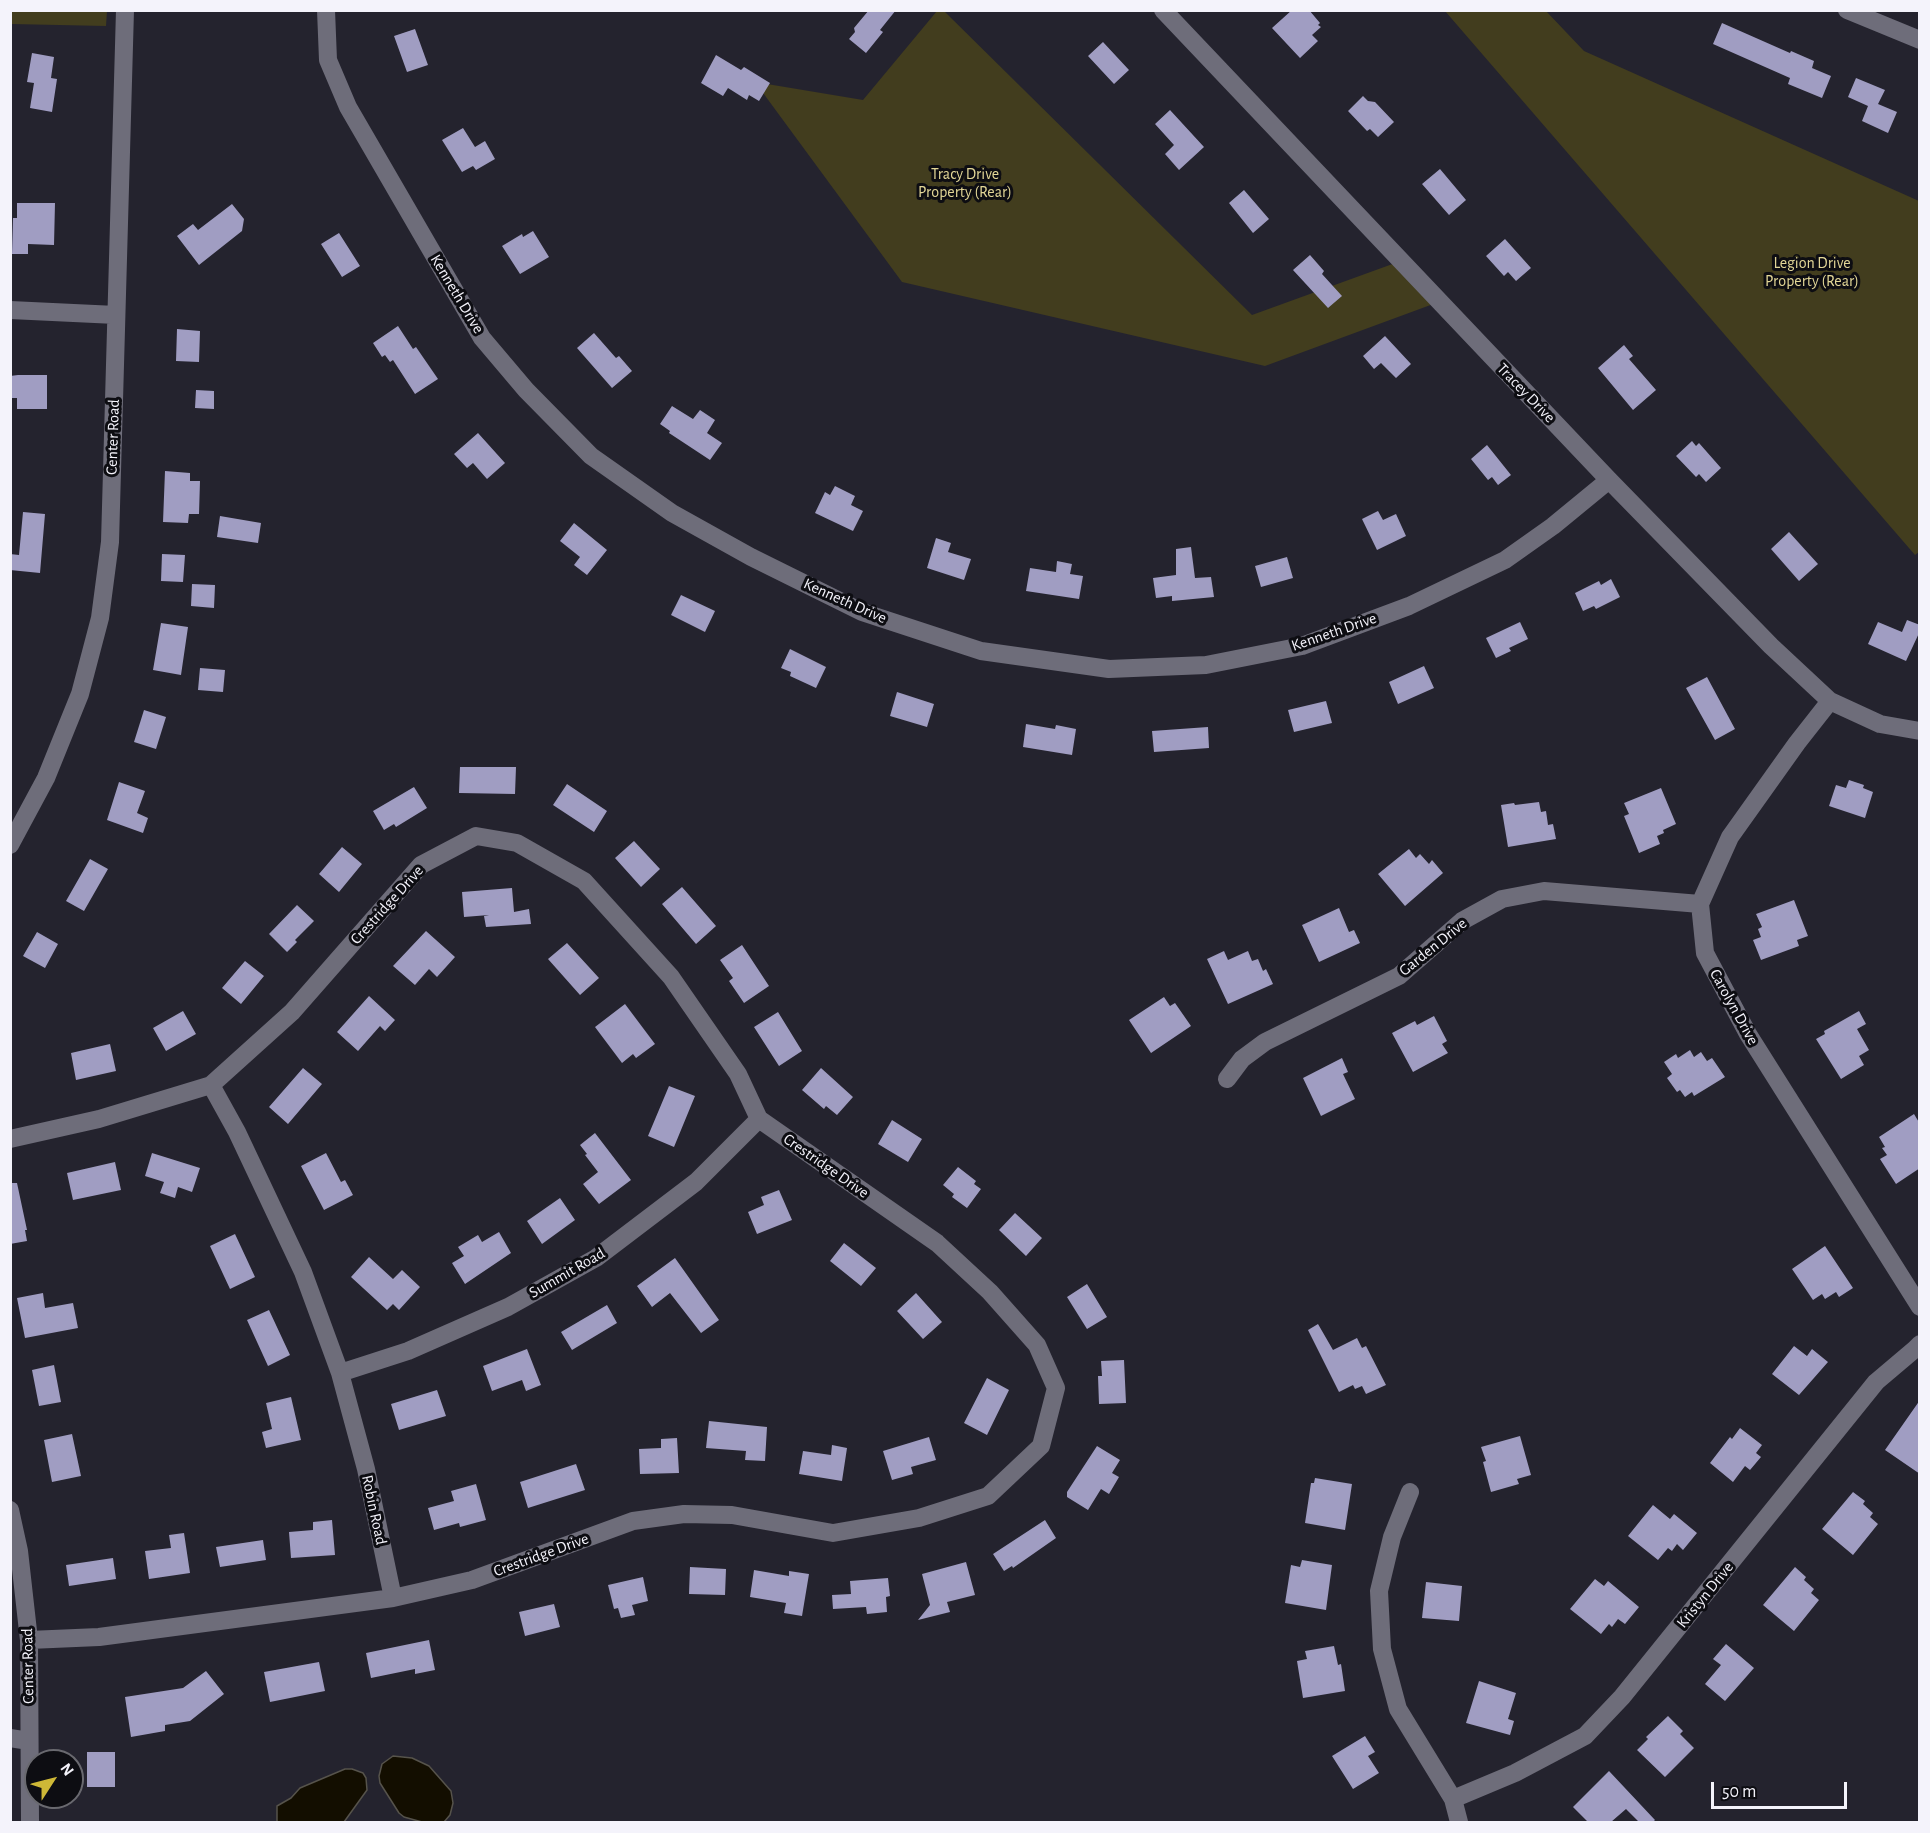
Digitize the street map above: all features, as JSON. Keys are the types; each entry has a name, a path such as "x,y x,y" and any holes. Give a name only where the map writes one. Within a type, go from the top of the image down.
{"street":[{"name":"Center Road","path":"10,846 46,778 80,694 100,618 110,542 125,10"},
{"name":"Kenneth Drive","path":"326,10 328,60 348,107 482,338 526,390 591,456 672,513 751,557 862,612 981,651 1109,669 1206,665 1302,646 1409,606 1505,560 1553,526 1609,480"},
{"name":"Tracey Drive","path":"1163,10 1609,480 1771,646 1830,701 1880,724 1920,731"},
{"path":"1846,10 1920,40"},
{"path":"10,310 116,315"},
{"path":"1700,903 1730,837 1830,701"},
{"name":"Crestridge Drive","path":"10,1139 99,1119 211,1085 292,1012 421,865 476,836 518,843 584,881 672,977 738,1074 759,1119 938,1243 990,1292 1037,1345 1056,1388 1041,1446 988,1496 919,1518 833,1533 732,1515 684,1514 633,1521 472,1580 393,1598"},
{"name":"Garden Drive","path":"1227,1079 1242,1059 1265,1042 1399,976 1462,921 1502,899 1544,891 1700,903"},
{"name":"Carolyn Drive","path":"1700,903 1705,953 1748,1034 1920,1307"},
{"name":"Robin Road","path":"211,1085 237,1132 303,1272 340,1373 366,1470 393,1598"},
{"name":"Summit Road","path":"340,1373 408,1351 508,1307 596,1258 696,1182 759,1119"},
{"name":"Kristyn Drive","path":"1453,1799 1515,1773 1585,1736 1622,1697 1876,1382 1920,1344"},
{"path":"1410,1492 1392,1537 1379,1591 1382,1648 1398,1709 1453,1799 1459,1822"},
{"name":"Center Road","path":"10,1510 19,1551 29,1640 30,1822"},
{"path":"29,1640 99,1637 393,1598"},
{"path":"10,1738 29,1741"}],"green space":[{"path":"11,10 107,11 106,26 11,24"},
{"name":"Tracy Drive Property (Rear)","path":"937,11 944,11 1252,315 1398,262 1436,303 1265,366 902,282 755,82 863,100"},
{"name":"Legion Drive Property (Rear)","path":"1445,11 1546,11 1584,51 1919,201 1919,552 1915,555"}],"shaded area":[{"path":"393,1756 412,1758 429,1766 451,1791 453,1803 450,1815 444,1822 422,1822 404,1817 399,1813 380,1783 379,1776 382,1764"},
{"path":"345,1769 363,1773 367,1790 344,1822 277,1822 277,1806 291,1798 300,1788"}],"building":[{"path":"869,10 896,10 880,30 883,32 866,53 849,39 855,32 854,28"},
{"path":"1292,10 1309,10 1321,27 1312,35 1318,41 1300,58 1272,28"},
{"path":"1722,23 1814,61 1812,68 1831,76 1822,98 1788,84 1790,78 1713,44"},
{"path":"415,29 428,65 407,72 394,36"},
{"path":"1103,42 1129,70 1114,84 1088,56"},
{"path":"32,53 54,57 51,78 57,79 52,112 30,108 34,83 27,82"},
{"path":"716,55 741,70 744,67 770,83 759,101 749,95 747,100 728,88 723,96 701,83"},
{"path":"1856,78 1885,90 1878,104 1897,112 1888,133 1862,121 1868,106 1848,97"},
{"path":"1363,96 1368,101 1375,102 1394,122 1378,137 1370,129 1367,131 1348,111"},
{"path":"1170,110 1204,147 1179,170 1165,154 1174,145 1155,124"},
{"path":"463,128 475,147 485,141 495,159 476,170 473,166 462,172 442,140"},
{"path":"1440,169 1466,200 1449,215 1422,184"},
{"path":"1244,190 1269,219 1253,233 1229,203"},
{"path":"17,203 55,203 54,245 28,244 28,254 12,254 13,218 17,218"},
{"path":"232,204 244,219 242,231 199,265 177,236 193,224 198,230"},
{"path":"533,231 549,257 520,274 502,246 522,234 523,237"},
{"path":"339,233 360,266 342,277 321,244"},
{"path":"1505,239 1531,268 1516,281 1508,272 1504,276 1486,256"},
{"path":"1310,255 1324,271 1322,274 1342,296 1328,308 1293,270"},
{"path":"398,326 413,349 416,347 438,379 415,394 393,360 390,362 385,355 382,357 373,343"},
{"path":"177,329 200,331 199,362 176,361"},
{"path":"594,333 616,358 619,356 632,371 612,388 577,348"},
{"path":"1385,336 1411,364 1396,378 1381,363 1374,369 1363,356"},
{"path":"1624,345 1633,356 1629,359 1656,390 1633,410 1598,368"},
{"path":"47,375 47,409 17,409 17,398 10,398 10,376"},
{"path":"196,390 214,391 214,409 195,408"},
{"path":"672,406 693,419 700,410 715,420 707,433 722,443 710,460 669,433 670,431 660,424"},
{"path":"478,433 505,463 487,479 473,463 467,468 454,454"},
{"path":"1692,441 1696,446 1699,443 1721,468 1706,482 1699,474 1696,477 1676,456"},
{"path":"1487,445 1511,475 1498,485 1492,477 1488,480 1471,459"},
{"path":"165,471 190,473 190,481 200,481 199,514 189,514 188,523 163,522"},
{"path":"835,486 855,496 851,505 863,511 853,531 815,513 825,492 830,495"},
{"path":"1378,511 1383,520 1396,514 1406,536 1377,550 1362,519"},
{"path":"23,512 45,514 40,573 10,570 10,554 19,555"},
{"path":"220,516 261,523 258,543 217,537"},
{"path":"574,523 607,550 587,575 574,565 580,557 560,541"},
{"path":"1789,532 1818,564 1799,581 1771,549"},
{"path":"936,538 951,543 948,552 971,559 964,580 927,568"},
{"path":"1191,547 1195,578 1211,577 1214,597 1172,601 1172,596 1156,598 1153,578 1176,575 1176,549"},
{"path":"162,554 185,555 183,582 161,581"},
{"path":"1287,557 1293,578 1261,587 1255,566"},
{"path":"1057,561 1072,564 1070,574 1083,576 1079,599 1026,591 1030,568 1056,572"},
{"path":"1611,579 1620,597 1596,609 1594,606 1583,611 1575,593 1599,581 1601,585"},
{"path":"192,584 215,585 214,608 191,606"},
{"path":"681,595 715,611 705,632 671,615"},
{"path":"1907,620 1920,625 1920,631 1906,661 1868,644 1878,622 1902,632"},
{"path":"1520,622 1528,639 1509,648 1511,651 1496,658 1486,638"},
{"path":"161,623 188,627 181,675 153,670"},
{"path":"790,649 826,667 816,688 790,676 791,672 781,668"},
{"path":"1424,666 1434,688 1398,704 1389,682"},
{"path":"200,668 225,670 223,692 198,690"},
{"path":"1707,677 1735,729 1715,740 1686,688"},
{"path":"897,692 934,704 927,727 890,716"},
{"path":"1326,701 1332,723 1294,732 1288,710"},
{"path":"144,710 166,717 156,749 134,742"},
{"path":"1026,724 1055,729 1056,725 1076,729 1072,755 1023,747"},
{"path":"1208,727 1209,748 1154,752 1152,731"},
{"path":"460,767 516,767 515,794 459,793"},
{"path":"1849,780 1864,785 1863,788 1873,792 1865,818 1829,806 1836,785 1846,788"},
{"path":"119,782 145,791 137,813 148,818 143,833 107,820"},
{"path":"567,784 607,811 594,832 553,805"},
{"path":"414,787 427,808 396,827 394,824 384,830 373,811"},
{"path":"1661,788 1676,824 1663,830 1664,833 1657,836 1660,844 1639,853 1624,816 1629,814 1624,803"},
{"path":"1539,802 1541,812 1546,811 1548,825 1553,824 1556,839 1508,847 1501,805"},
{"path":"634,841 660,869 641,887 615,858"},
{"path":"342,847 362,864 339,892 319,874"},
{"path":"1409,849 1416,858 1420,854 1429,864 1432,860 1443,873 1405,906 1378,874"},
{"path":"90,859 108,869 84,911 66,901"},
{"path":"682,887 716,926 696,944 662,904"},
{"path":"512,888 514,912 529,909 531,924 486,927 484,916 489,915 464,917 462,892"},
{"path":"1794,900 1808,936 1797,940 1799,946 1761,960 1753,940 1761,937 1758,929 1762,927 1756,914"},
{"path":"297,905 314,921 295,940 297,942 287,952 269,934"},
{"path":"1339,908 1349,932 1354,930 1360,943 1319,962 1302,925"},
{"path":"426,931 455,957 437,977 429,969 415,985 393,966"},
{"path":"37,932 58,944 45,968 23,956"},
{"path":"567,943 599,978 580,995 548,959"},
{"path":"742,945 769,986 744,1003 729,981 733,978 720,960"},
{"path":"1224,951 1228,960 1248,951 1252,961 1258,959 1263,971 1266,969 1273,984 1228,1004 1207,959"},
{"path":"245,961 264,976 241,1004 222,988"},
{"path":"369,996 395,1020 385,1031 380,1026 358,1051 337,1032"},
{"path":"1164,997 1170,1006 1175,1003 1191,1026 1151,1053 1129,1020"},
{"path":"625,1004 655,1044 636,1058 633,1054 622,1063 595,1027"},
{"path":"183,1011 196,1034 166,1051 153,1028"},
{"path":"1859,1011 1866,1024 1857,1029 1869,1050 1859,1056 1864,1065 1841,1079 1816,1039 1825,1034 1824,1031"},
{"path":"778,1012 802,1051 779,1066 754,1027"},
{"path":"1434,1016 1447,1041 1442,1044 1448,1053 1413,1072 1392,1033 1415,1021 1417,1025"},
{"path":"110,1044 116,1071 76,1080 71,1053"},
{"path":"1690,1050 1694,1057 1701,1052 1707,1061 1712,1058 1725,1077 1694,1096 1692,1092 1685,1097 1680,1090 1677,1092 1667,1078 1672,1074 1664,1062 1676,1054 1678,1058"},
{"path":"1342,1058 1348,1072 1343,1074 1355,1099 1321,1116 1303,1078"},
{"path":"303,1068 322,1084 288,1124 269,1107"},
{"path":"821,1068 853,1097 837,1115 826,1106 824,1109 802,1090"},
{"path":"669,1086 695,1096 674,1147 648,1136"},
{"path":"1914,1114 1920,1124 1920,1168 1896,1184 1880,1159 1887,1155 1879,1137"},
{"path":"892,1120 922,1139 908,1162 878,1144"},
{"path":"595,1133 631,1180 599,1204 583,1184 598,1172 580,1145"},
{"path":"152,1153 200,1168 192,1192 178,1187 175,1198 160,1193 164,1182 145,1176"},
{"path":"326,1153 341,1182 345,1180 353,1195 324,1210 301,1166"},
{"path":"115,1162 121,1190 73,1200 67,1173"},
{"path":"958,1167 976,1181 974,1184 981,1189 967,1208 952,1197 954,1194 943,1185"},
{"path":"10,1183 17,1183 27,1230 25,1230 27,1241 10,1244"},
{"path":"779,1190 792,1220 757,1234 748,1212 764,1205 761,1197"},
{"path":"560,1198 575,1220 542,1244 527,1221"},
{"path":"1015,1213 1042,1238 1026,1256 999,1230"},
{"path":"499,1232 511,1253 465,1284 452,1263 464,1256 458,1247 478,1235 482,1242"},
{"path":"235,1234 255,1277 230,1289 210,1246"},
{"path":"844,1243 876,1268 861,1286 830,1261"},
{"path":"1825,1246 1853,1288 1839,1297 1836,1292 1825,1299 1822,1294 1813,1300 1792,1269"},
{"path":"369,1257 393,1279 402,1270 420,1287 399,1310 393,1304 387,1310 351,1277"},
{"path":"675,1258 719,1320 701,1333 670,1293 652,1307 637,1286"},
{"path":"1087,1284 1107,1317 1087,1329 1067,1297"},
{"path":"43,1293 45,1308 73,1303 78,1328 25,1338 17,1298"},
{"path":"916,1293 942,1322 923,1339 897,1311"},
{"path":"607,1305 617,1323 572,1350 561,1332"},
{"path":"269,1310 290,1355 268,1366 247,1320"},
{"path":"1318,1324 1333,1350 1357,1338 1362,1348 1366,1346 1386,1385 1366,1394 1362,1386 1355,1389 1353,1385 1339,1392 1308,1330"},
{"path":"1794,1346 1807,1356 1812,1349 1828,1362 1799,1395 1772,1374"},
{"path":"527,1349 541,1385 526,1391 522,1380 492,1391 483,1366"},
{"path":"1124,1360 1126,1403 1099,1404 1098,1376 1102,1376 1101,1361"},
{"path":"54,1365 61,1402 39,1406 32,1370"},
{"path":"987,1378 1009,1390 987,1435 964,1423"},
{"path":"437,1390 446,1416 399,1430 391,1404"},
{"path":"291,1397 301,1440 266,1448 262,1432 272,1429 266,1403"},
{"path":"1920,1400 1920,1474 1885,1450"},
{"path":"709,1421 767,1427 765,1461 745,1460 746,1451 706,1448"},
{"path":"1740,1428 1762,1445 1756,1453 1761,1457 1750,1470 1745,1466 1733,1482 1710,1463"},
{"path":"72,1434 81,1476 52,1482 44,1440"},
{"path":"1520,1436 1531,1475 1517,1479 1519,1484 1491,1492 1483,1462 1486,1461 1481,1447"},
{"path":"929,1437 936,1460 911,1467 913,1474 892,1480 883,1451"},
{"path":"677,1438 679,1473 640,1474 639,1449 661,1448 661,1439"},
{"path":"832,1445 847,1448 842,1481 799,1474 803,1451 831,1455"},
{"path":"1097,1446 1120,1460 1112,1473 1119,1477 1109,1494 1101,1489 1088,1510 1067,1497 1067,1492"},
{"path":"576,1464 585,1490 528,1508 520,1482"},
{"path":"1315,1478 1352,1484 1345,1530 1305,1523 1311,1483 1314,1483"},
{"path":"476,1484 486,1520 460,1527 459,1523 434,1530 428,1508 454,1501 451,1491"},
{"path":"1853,1492 1865,1501 1863,1504 1873,1513 1870,1517 1878,1524 1853,1555 1822,1529"},
{"path":"1653,1505 1670,1519 1674,1514 1697,1533 1683,1550 1677,1544 1672,1551 1668,1548 1658,1560 1628,1536"},
{"path":"332,1520 335,1555 291,1558 289,1532 313,1530 313,1522"},
{"path":"1045,1520 1056,1538 1013,1568 1012,1566 1004,1571 993,1554"},
{"path":"184,1533 190,1573 149,1579 145,1551 171,1548 169,1535"},
{"path":"263,1540 266,1560 220,1567 216,1547"},
{"path":"113,1558 116,1579 69,1586 66,1565"},
{"path":"1302,1560 1332,1565 1326,1610 1285,1603 1291,1565 1300,1567"},
{"path":"966,1562 975,1595 947,1602 950,1612 918,1620 930,1605 922,1574"},
{"path":"690,1567 726,1569 725,1595 689,1594"},
{"path":"1795,1567 1806,1577 1804,1580 1814,1589 1811,1593 1819,1600 1794,1631 1763,1605"},
{"path":"754,1570 789,1576 789,1571 809,1574 802,1616 784,1613 786,1603 750,1597"},
{"path":"643,1577 648,1601 632,1605 635,1615 621,1618 618,1608 614,1609 608,1585"},
{"path":"888,1578 890,1596 886,1597 887,1612 867,1614 866,1607 833,1609 832,1595 851,1594 850,1581"},
{"path":"1595,1579 1604,1586 1608,1581 1639,1607 1625,1624 1618,1619 1612,1627 1609,1624 1601,1634 1570,1609"},
{"path":"1426,1582 1462,1586 1459,1621 1422,1618"},
{"path":"554,1604 560,1627 525,1636 519,1612"},
{"path":"429,1640 435,1670 415,1674 415,1669 371,1678 366,1653"},
{"path":"1726,1644 1754,1668 1725,1701 1705,1684 1721,1665 1713,1659"},
{"path":"1334,1646 1338,1665 1341,1664 1345,1691 1303,1698 1297,1661 1307,1659 1305,1651"},
{"path":"319,1662 325,1691 270,1702 264,1672"},
{"path":"206,1671 224,1694 190,1721 165,1725 165,1731 131,1737 125,1697 183,1688"},
{"path":"1479,1681 1516,1693 1508,1719 1514,1721 1510,1735 1466,1723"},
{"path":"1668,1716 1683,1731 1680,1734 1694,1748 1665,1777 1637,1750 1648,1739 1646,1737"},
{"path":"1365,1736 1375,1752 1368,1756 1379,1773 1353,1789 1332,1756"},
{"path":"87,1752 115,1752 115,1787 87,1787"},
{"path":"1609,1771 1655,1820 1653,1822 1639,1822 1626,1809 1611,1822 1588,1822 1573,1807"}]}
